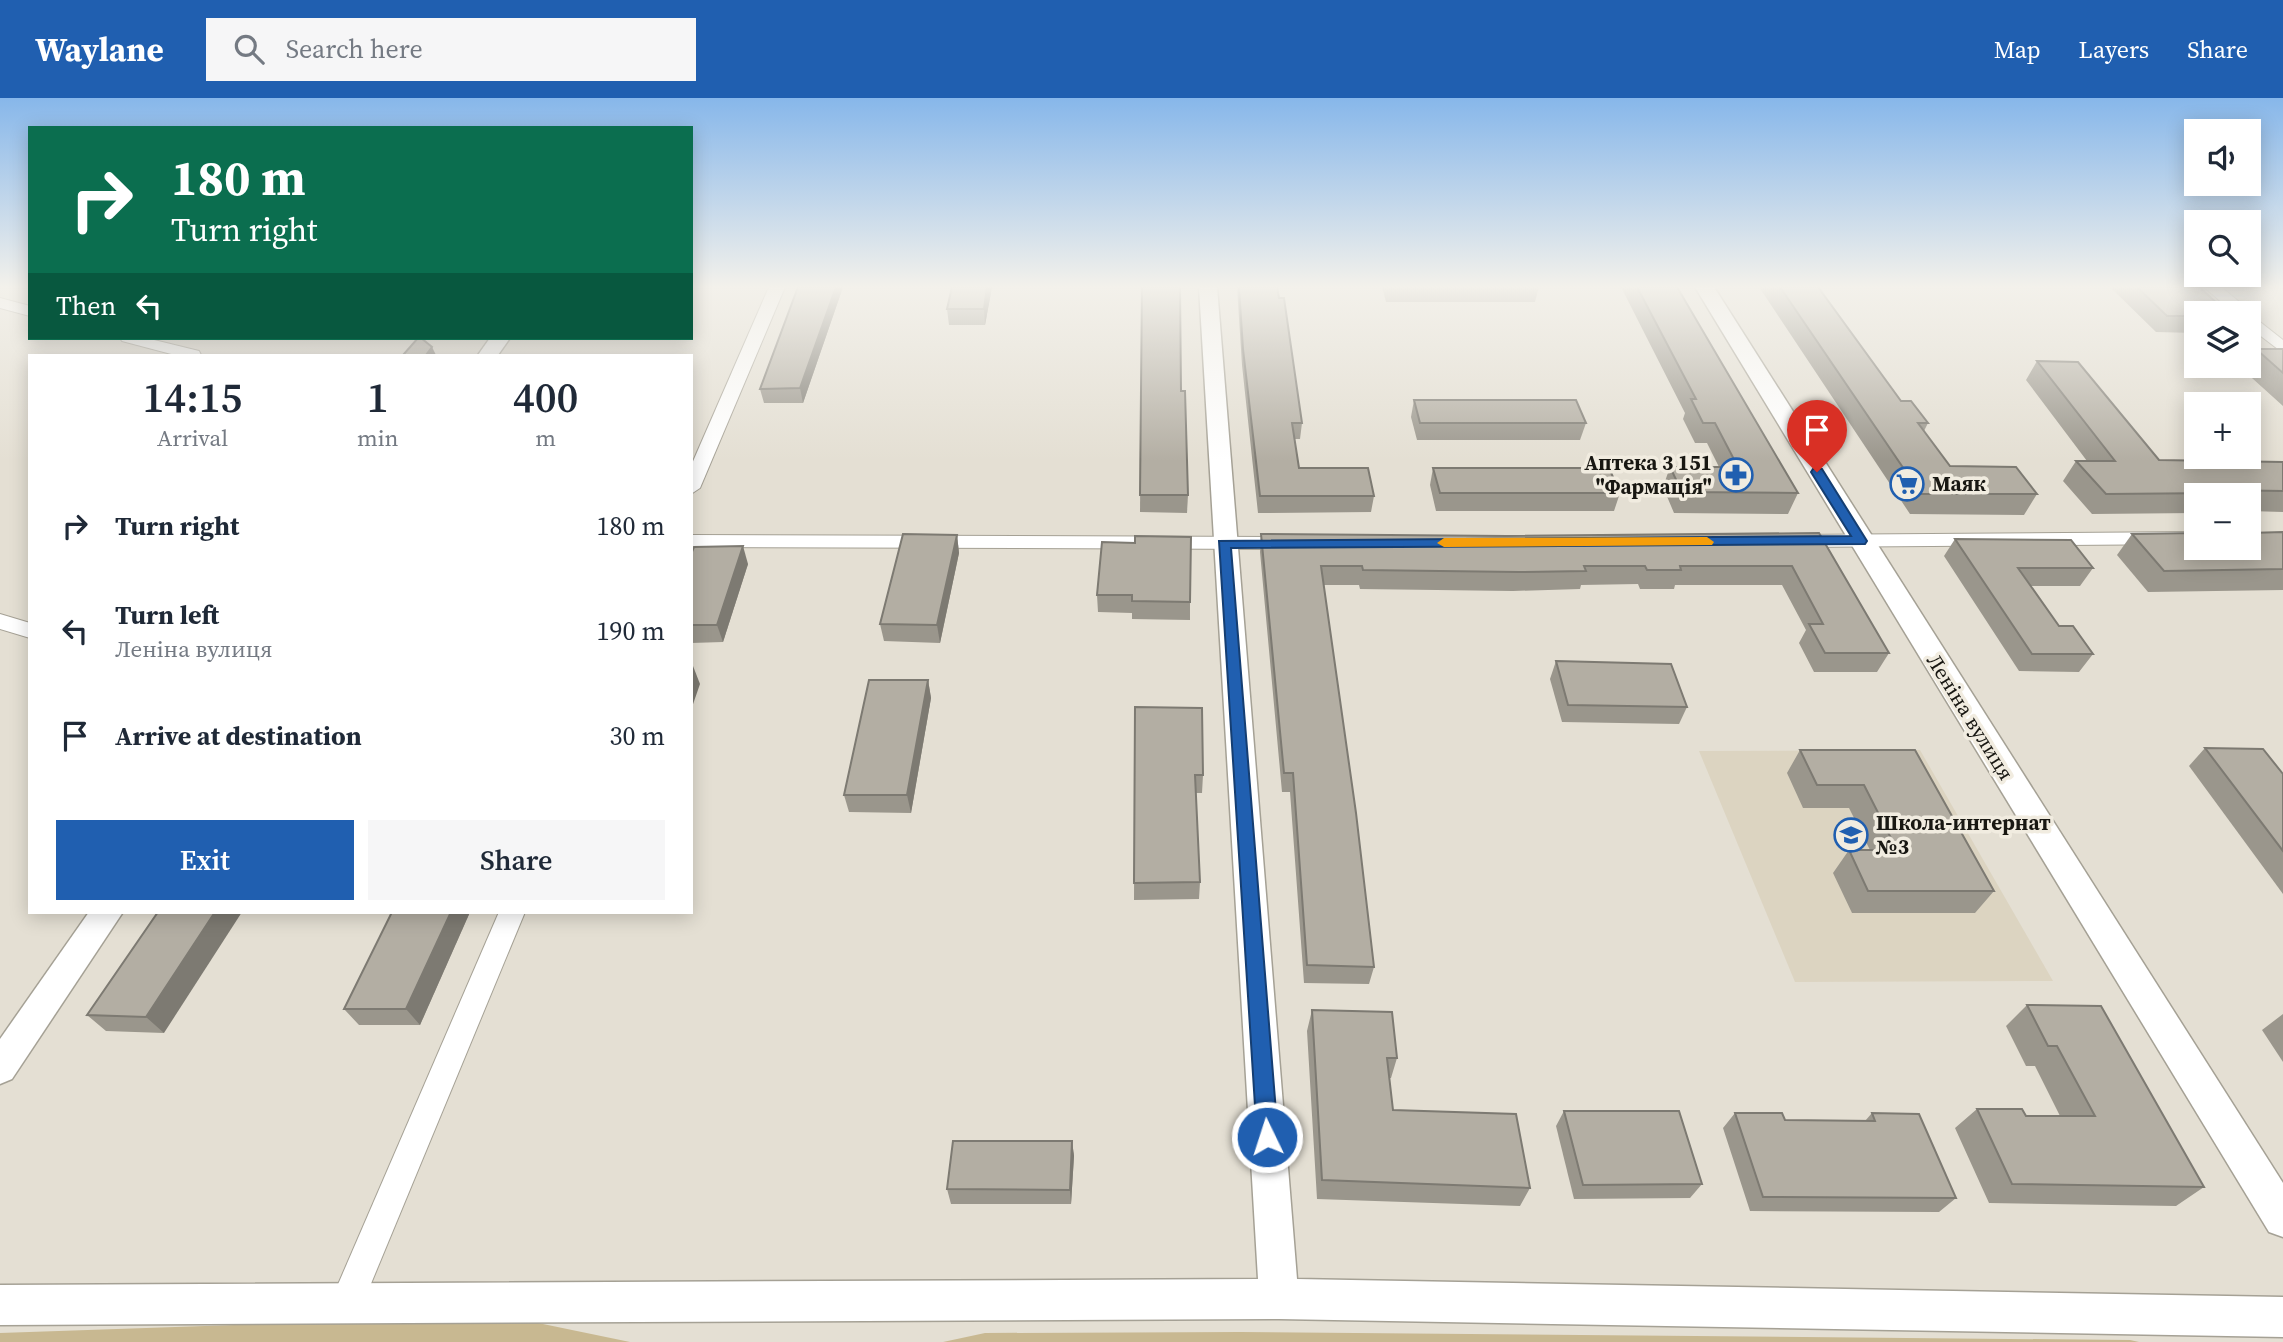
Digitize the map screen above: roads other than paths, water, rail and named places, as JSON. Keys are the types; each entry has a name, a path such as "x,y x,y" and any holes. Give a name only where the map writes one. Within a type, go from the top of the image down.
{"street":[{"path":"155,345 189,354"},
{"path":"693,483 752,345"},
{"path":"1212,345 1279,1298"},
{"name":"Леніна вулиця","path":"1740,345 2283,1218"},
{"path":"1777,541 2184,538"},
{"path":"693,541 1307,543"},
{"path":"0,621 28,630"},
{"path":"0,1068 106,914"},
{"path":"346,1303 511,914"},
{"path":"0,1304 1279,1298 2283,1317"}],"place":[{"name":"Аптека 3 151 \"Фармація\"","path":"1736,475"},
{"name":"Маяк","path":"1907,484"},
{"name":"Школа-интернат №3","path":"1851,835"}]}
